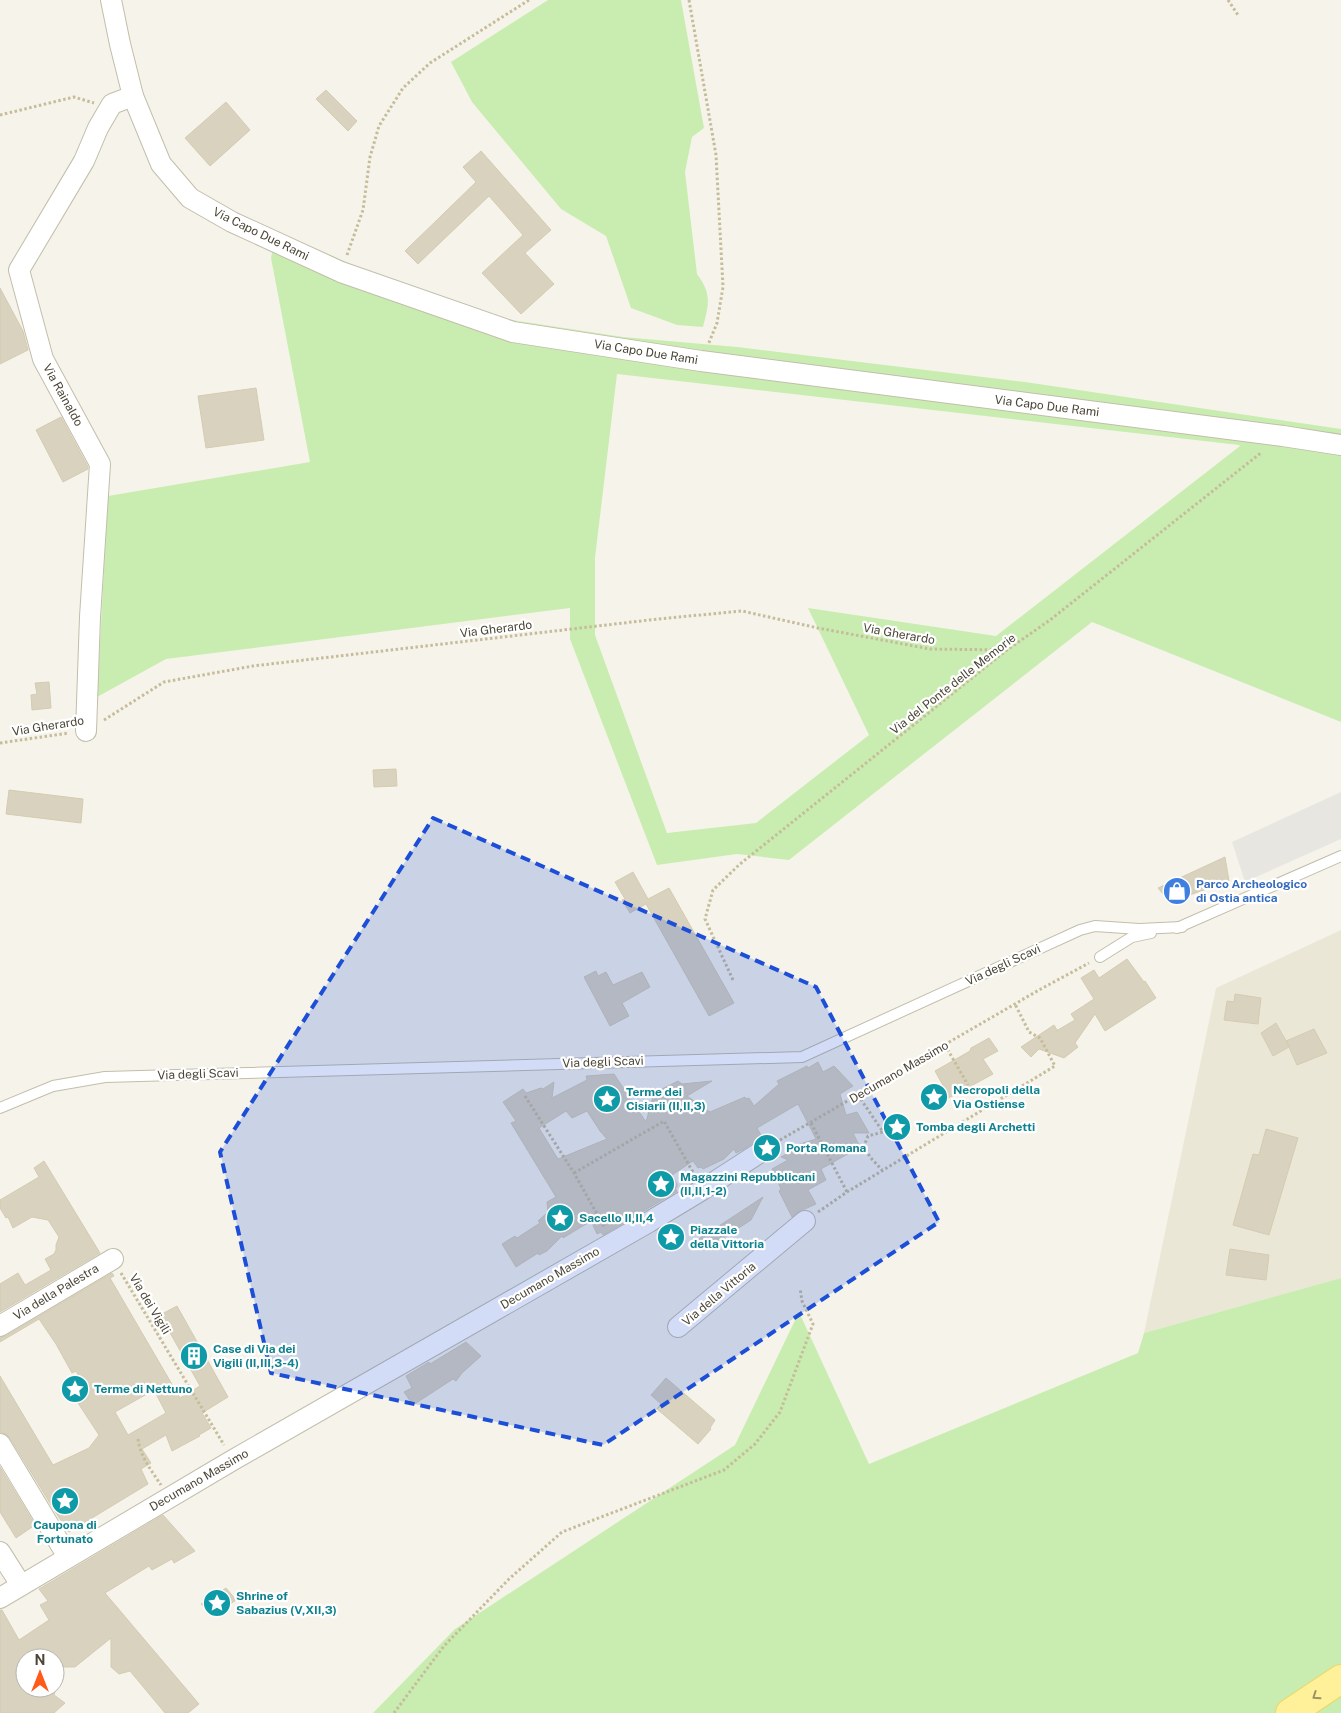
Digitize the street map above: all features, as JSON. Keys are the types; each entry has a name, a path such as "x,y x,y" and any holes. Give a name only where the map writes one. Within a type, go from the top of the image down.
{"main road":[{"path":"1290,1713 1341,1679"}],"street":[{"name":"Via Capo Due Rami","path":"111,0 134,96 161,164 190,198 232,222 341,272 513,332 701,361 1341,445"},
{"name":"Via Rainaldo","path":"86,731 90,617 100,464 43,359 19,270 84,161 98,128 112,104 134,96"},
{"name":"Decumano Massimo","path":"0,1598 233,1460 702,1190 767,1148"},
{"name":"Via della Vittoria","path":"678,1327 805,1221"},
{"name":"Via della Palestra","path":"0,1326 113,1259"},
{"path":"0,1444 68,1557"},
{"path":"0,1552 22,1585"}],"lane":[{"name":"Via degli Scavi","path":"1100,957 1132,937 1182,927 1341,856"},
{"name":"Via degli Scavi","path":"0,1108 53,1086 105,1076 802,1057 1080,930 1095,926 1139,929 1182,927"}],"path":[{"path":"341,272 363,210 370,158 379,126 403,88 430,63 530,0"},
{"path":"689,0 716,155 723,287 717,323 701,361"},
{"path":"1228,0 1238,15"},
{"path":"0,115 74,98 94,103 107,112"},
{"name":"Via del Ponte delle Memorie","path":"733,980 705,919 713,890 740,864 1007,650 1050,620 1283,436"},
{"name":"Via Gherardo","path":"0,743 86,731 164,682 254,666 658,618 742,610 818,628 930,649 1007,650"},
{"name":"Decumano Massimo","path":"767,1148 1015,1004 1100,957"},
{"path":"805,1221 882,1170 1055,1066 1040,1038 1029,1032 1015,1004"},
{"path":"945,1045 968,1085"},
{"path":"858,1095 883,1132 868,1136 864,1146 870,1158 882,1170"},
{"path":"526,1096 574,1174 612,1242"},
{"path":"574,1174 664,1121 702,1190"},
{"path":"812,1122 847,1192"},
{"name":"Via dei Vigili","path":"113,1259 233,1460"},
{"path":"394,1713 444,1646 509,1579 562,1532 724,1470 755,1444 780,1412 813,1324 802,1301 800,1288"},
{"path":"138,1439 139,1449 148,1466"}],"highlighted area":[{"path":"433,818 816,987 939,1222 603,1445 271,1373 220,1152"}],"shaded area":[{"path":"1341,792 1341,839 1245,882 1232,842"},
{"path":"1341,930 1341,1278 1144,1333 1216,988"}],"green space":[{"path":"548,0 681,0 704,128 692,137 685,172 697,274 705,287 708,299 703,327 677,325 631,308 606,236 561,209 472,102 451,62"},
{"path":"276,231 373,274 504,319 623,337 737,347 1025,382 1341,429 1341,722 1092,622 789,860 737,854 657,865 570,639 570,608 166,659 97,697 108,496 310,462 271,258","holes":["617,374 1239,445 996,636 808,608 869,735 756,823 667,833 595,635 595,558"]},
{"path":"1341,1278 1341,1713 373,1713 455,1629 735,1445 799,1312 869,1464 1138,1353 1144,1333"}],"building":[{"path":"326,90 357,121 348,131 316,99"},
{"path":"226,102 250,130 210,166 185,138"},
{"path":"481,151 551,230 525,253 554,284 521,314 482,273 523,235 489,196 418,264 405,251 476,182 463,167"},
{"path":"0,288 23,331 28,350 0,364"},
{"path":"256,388 264,440 206,448 198,396"},
{"path":"61,417 88,467 88,469 63,482 36,430"},
{"path":"49,682 51,708 32,710 31,695 37,694 35,683"},
{"path":"396,769 397,786 374,787 373,770"},
{"path":"9,790 83,799 81,823 6,814"},
{"path":"1225,857 1229,881 1170,902 1158,888"},
{"path":"633,872 648,899 669,888 734,1003 709,1016 646,904 630,913 622,900 625,899 615,882"},
{"path":"1127,959 1156,998 1105,1031 1095,1014 1075,1043 1078,1047 1064,1058 1039,1049 1031,1057 1021,1047 1054,1025 1056,1031 1075,1020 1071,1014 1094,999 1081,978 1094,970 1099,978"},
{"path":"596,971 598,976 606,972 613,985 642,972 650,987 622,1003 629,1016 610,1026 584,977"},
{"path":"1235,994 1261,998 1258,1024 1224,1020 1227,1001 1234,1002"},
{"path":"1276,1023 1286,1041 1314,1029 1327,1053 1297,1065 1289,1047 1273,1056 1261,1033"},
{"path":"989,1038 998,1051 983,1059 993,1074 943,1101 945,1089 935,1071"},
{"path":"818,1062 823,1072 834,1066 853,1086 840,1094 846,1115 857,1112 869,1133 853,1133 860,1147 821,1169 826,1180 808,1190 816,1204 798,1212 792,1217 779,1191 781,1189 772,1169 788,1160 781,1157 801,1146 800,1144 816,1139 798,1104 757,1128 762,1137 744,1149 736,1153 734,1149 724,1159 703,1169 701,1167 698,1168 693,1161 672,1175 677,1184 675,1188 677,1191 603,1235 601,1232 597,1234 591,1221 563,1238 562,1236 547,1251 539,1255 538,1253 516,1267 502,1244 515,1236 517,1238 540,1223 538,1221 548,1212 547,1202 556,1197 511,1123 516,1121 503,1102 523,1089 526,1093 543,1089 554,1082 552,1098 587,1080 586,1076 614,1074 646,1122 654,1093 678,1081 682,1084 712,1081 687,1096 710,1112 745,1097 746,1099 749,1098 754,1106 779,1084 777,1081 807,1066 808,1068","holes":["566,1111 572,1118 587,1111 607,1139 558,1159 539,1128"]},
{"path":"1266,1129 1298,1138 1269,1235 1233,1225 1253,1154 1259,1155"},
{"path":"44,1161 100,1253 0,1312 0,1284 18,1273 25,1285 51,1270 45,1259 54,1254 59,1237 48,1220 32,1217 13,1228 8,1217 6,1218 0,1208 0,1200 39,1177 34,1168"},
{"path":"763,1197 751,1220 705,1250 699,1239"},
{"path":"1230,1249 1269,1255 1266,1280 1226,1275"},
{"path":"112,1273 114,1276 110,1278 180,1398 200,1386 160,1315 177,1306 228,1397 202,1413 211,1428 200,1436 172,1451 166,1435 142,1449 151,1463 141,1469 148,1484 69,1532 10,1438 0,1432 0,1376 53,1465 89,1448 99,1435 76,1400 88,1392 76,1371 72,1373 39,1319 0,1342 0,1338","holes":["154,1390 166,1413 128,1435 115,1412"]},
{"path":"466,1342 481,1356 456,1381 453,1379 413,1405 404,1392 412,1388 406,1376"},
{"path":"666,1378 715,1420 711,1429 698,1444 657,1409 661,1404 651,1395"},
{"path":"0,1467 35,1525 16,1538 0,1512"},
{"path":"163,1515 195,1551 174,1563 172,1559 152,1570 149,1566 105,1593 199,1704 188,1713 165,1713 130,1671 119,1674 111,1667 111,1638 75,1667 65,1667 65,1648 15,1648 15,1698 58,1698 65,1703 54,1713 0,1713 0,1610 2,1610 19,1640 49,1620 40,1605 48,1601 39,1589"},
{"path":"226,1588 236,1600 213,1616 201,1604"}],"place":[{"name":"Parco Archeologico di Ostia antica","path":"1177,891"},
{"name":"Necropoli della Via Ostiense","path":"934,1097"},
{"name":"Terme dei Cisiarii (II,II,3)","path":"607,1099"},
{"name":"Tomba degli Archetti","path":"897,1127"},
{"name":"Porta Romana","path":"767,1148"},
{"name":"Magazzini Repubblicani (II,II,1-2)","path":"661,1184"},
{"name":"Sacello II,II,4","path":"560,1218"},
{"name":"Piazzale della Vittoria","path":"671,1237"},
{"name":"Case di Via dei Vigili (II,III,3-4)","path":"194,1356"},
{"name":"Terme di Nettuno","path":"75,1389"},
{"name":"Caupona di Fortunato","path":"65,1501"},
{"name":"Shrine of Sabazius (V,XII,3)","path":"217,1603"}]}
